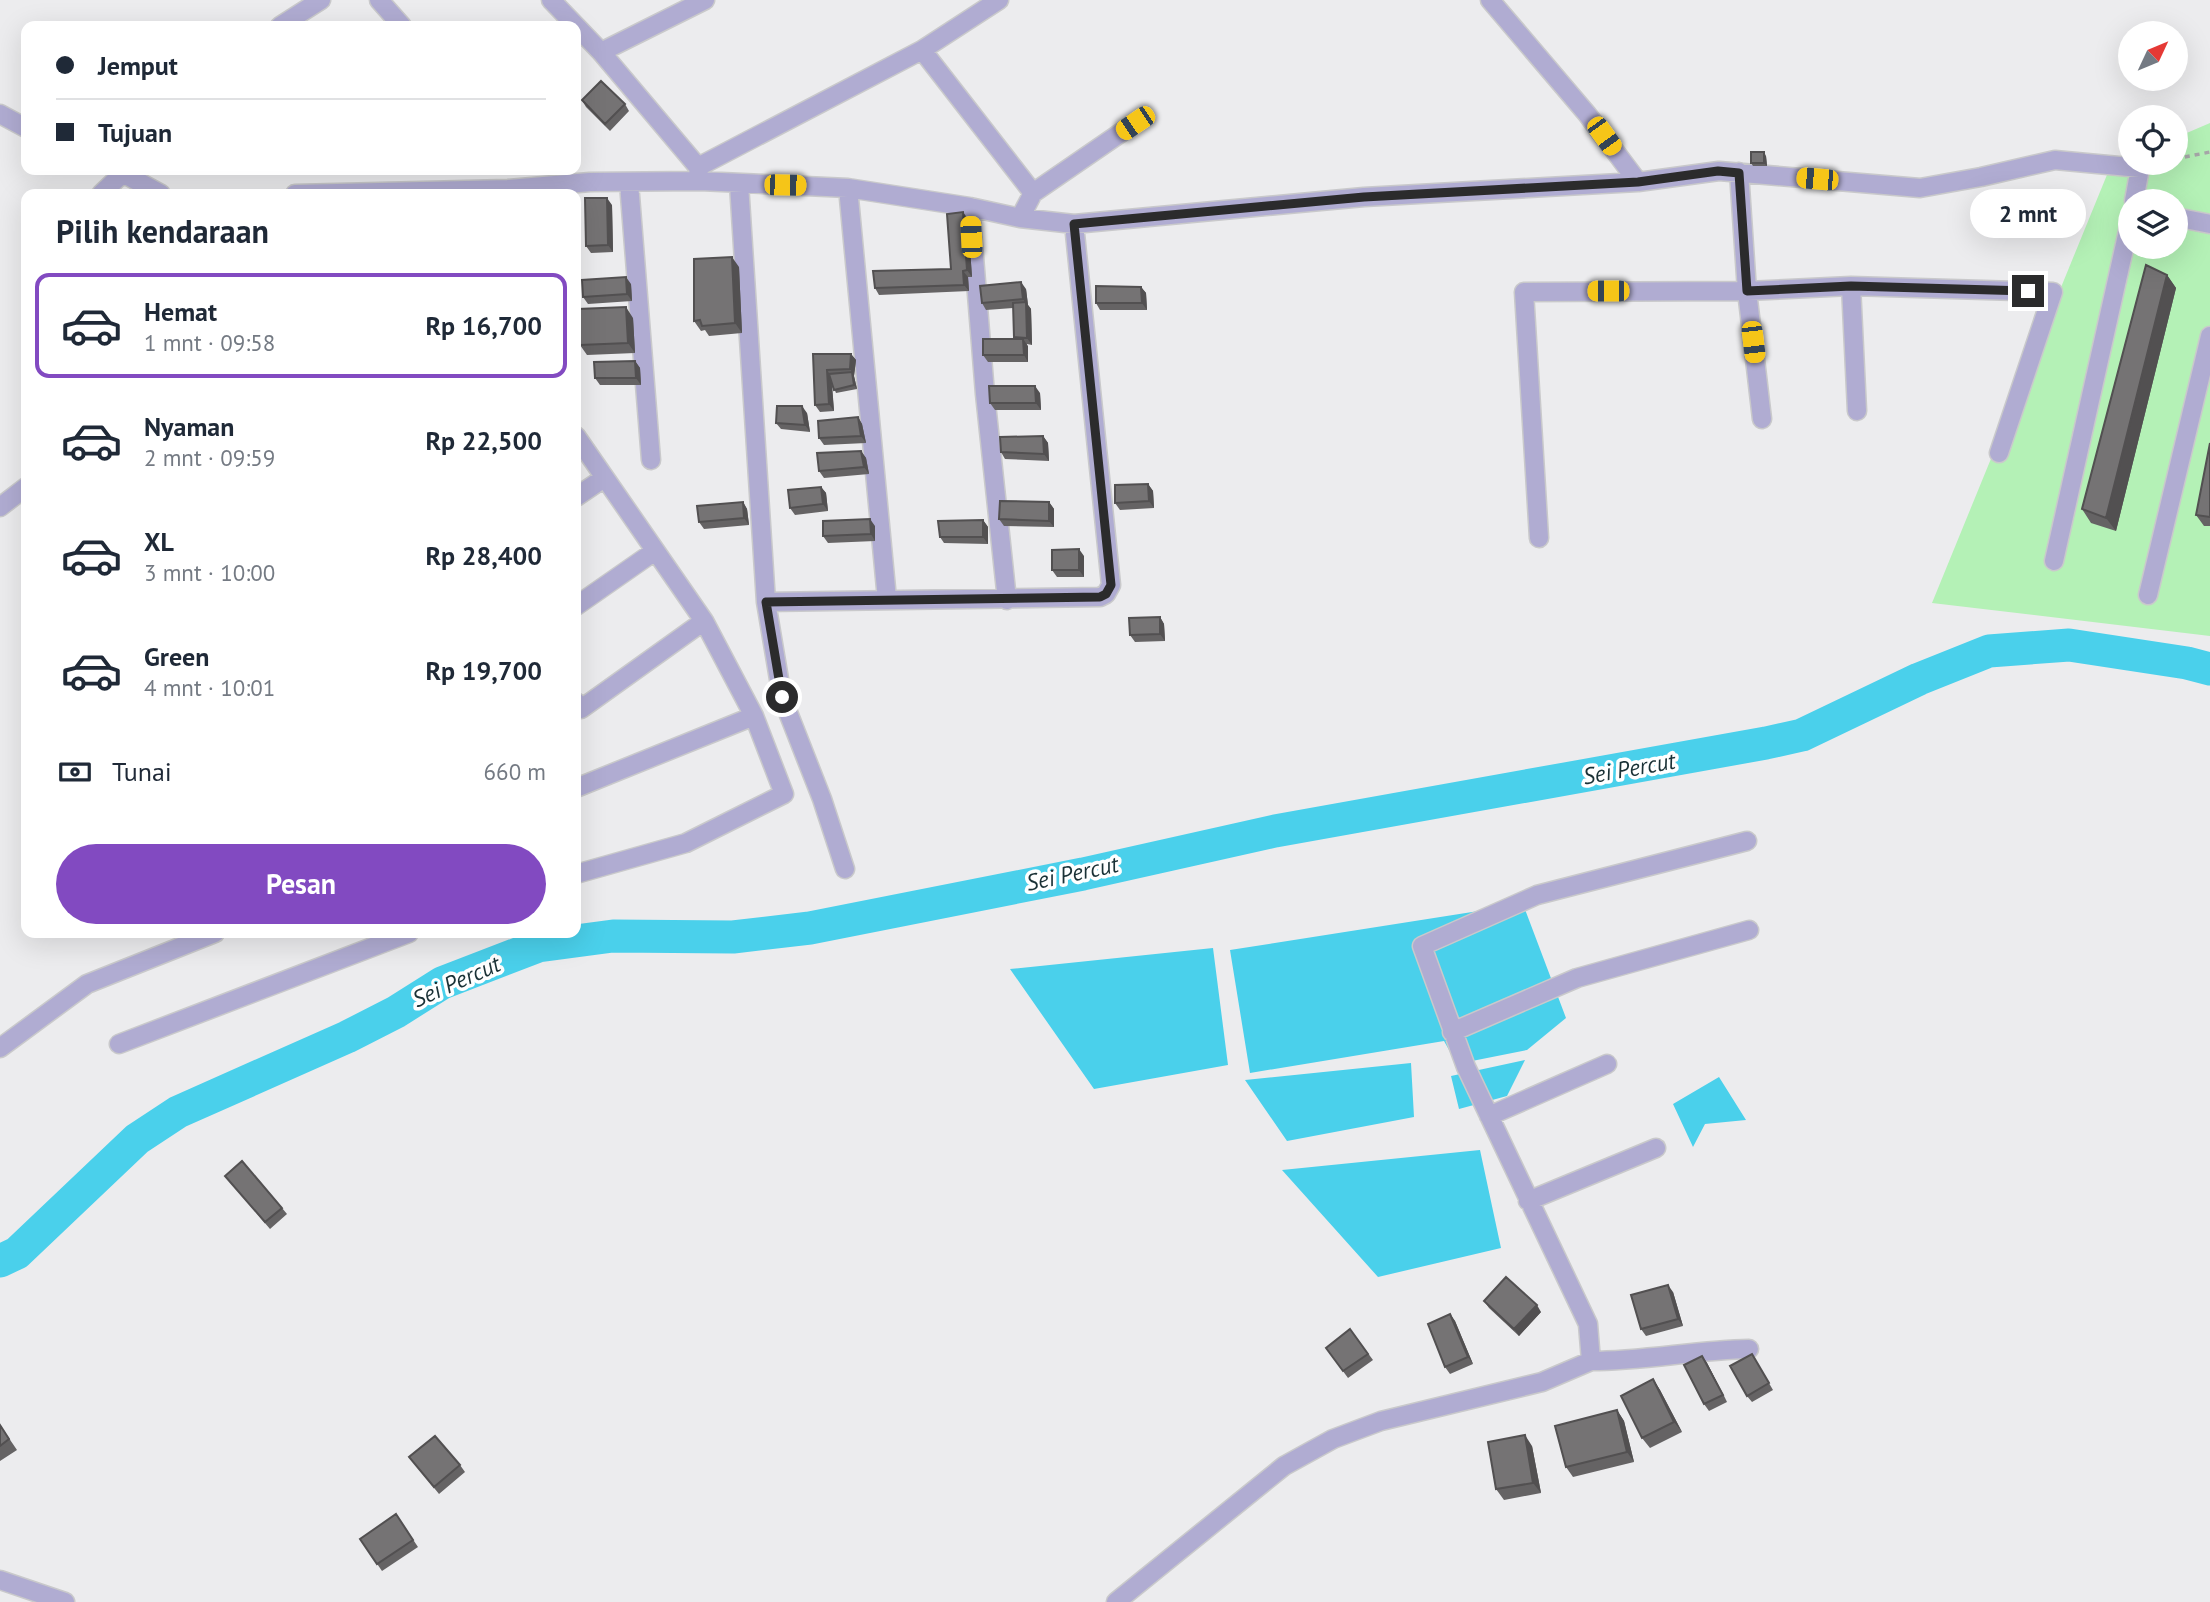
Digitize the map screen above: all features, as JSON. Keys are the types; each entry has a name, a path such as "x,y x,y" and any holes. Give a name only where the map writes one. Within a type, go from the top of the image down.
{"street":[{"path":"287,21 321,0"},
{"path":"379,0 398,21"},
{"path":"551,0 571,21"},
{"path":"601,52 705,0"},
{"path":"699,174 922,50 999,0"},
{"path":"1490,0 1587,114 1638,182"},
{"path":"581,31 601,52 699,174"},
{"path":"922,50 1033,193"},
{"path":"0,114 21,125"},
{"path":"1020,218 1033,193 1135,123"},
{"path":"528,189 590,181 629,183 699,174 739,184 848,188 970,207 1020,218 1074,224 1364,197 1638,182 1718,171 1920,188 2055,160 2140,169 2136,189"},
{"path":"1739,173 1747,291 1762,419"},
{"path":"105,189 117,175"},
{"path":"127,175 152,189"},
{"path":"532,175 540,187"},
{"path":"629,183 651,460"},
{"path":"739,184 766,602 782,697 822,799 845,869"},
{"path":"848,188 887,599"},
{"path":"970,207 985,394 1007,600"},
{"path":"2188,220 2210,224"},
{"path":"766,602 1007,600 1100,597 1106,594 1111,585 1074,224"},
{"path":"2054,561 2122,259"},
{"path":"1851,286 1857,411"},
{"path":"1539,538 1524,292 1747,291 1851,286 2053,292 1999,453"},
{"path":"2147,595 2210,336"},
{"path":"581,444 704,621 754,716 784,794 686,843 581,873"},
{"path":"581,494 604,478"},
{"path":"0,507 21,491"},
{"path":"581,603 655,551"},
{"path":"581,709 704,621"},
{"path":"581,786 754,716"},
{"path":"1591,1361 1588,1324 1528,1201 1452,1032 1422,946 1537,895 1747,841"},
{"path":"1452,1032 1577,978 1749,930"},
{"path":"0,1048 87,984 202,938"},
{"path":"119,1044 396,938"},
{"path":"1489,1116 1607,1064"},
{"path":"1528,1201 1656,1148"},
{"path":"1116,1602 1284,1466 1333,1439 1381,1421 1542,1382 1591,1361 1749,1349"},
{"path":"0,1580 65,1602"}],"path":[{"path":"2188,156 2210,152"}],"green space":[{"path":"2210,123 2210,636 1932,603 2111,165 2118,162 2118,175 2188,175 2188,132"}],"water":[{"path":"1523,904 1566,1018 1527,1050 1457,1064 1444,1041 1250,1073 1230,950"},
{"path":"1213,948 1228,1065 1094,1089 1010,969"},
{"path":"1525,1060 1507,1096 1459,1109 1451,1076"},
{"path":"1411,1063 1414,1117 1287,1141 1245,1080"},
{"path":"1719,1077 1746,1120 1705,1124 1693,1147 1673,1104"},
{"path":"1480,1150 1501,1248 1378,1277 1282,1170"}],"building":[{"path":"601,81 625,104 605,124 582,100"},
{"path":"1751,152 1764,152 1764,163 1751,163"},
{"path":"585,198 607,198 608,245 586,246"},
{"path":"963,212 967,270 963,271 964,285 875,288 873,271 951,269 947,214"},
{"path":"732,257 735,323 702,326 700,320 694,321 694,259"},
{"path":"2146,265 2167,275 2106,518 2082,509"},
{"path":"626,277 627,294 583,297 582,280"},
{"path":"1021,282 1023,299 982,303 980,286"},
{"path":"1096,286 1141,287 1142,303 1096,303"},
{"path":"1026,302 1027,338 1014,337 1013,303"},
{"path":"626,307 628,343 581,345 581,309"},
{"path":"983,339 1023,339 1024,355 983,355"},
{"path":"813,354 851,354 850,369 827,370 829,404 815,405"},
{"path":"635,361 636,378 595,378 594,362"},
{"path":"852,372 854,385 834,390 829,374"},
{"path":"989,386 1035,386 1036,403 990,403"},
{"path":"777,406 802,406 805,425 776,423"},
{"path":"858,417 861,436 819,438 818,421"},
{"path":"1043,436 1044,454 1001,452 1000,437"},
{"path":"2210,443 2210,517 2196,515"},
{"path":"861,451 864,467 819,471 817,453"},
{"path":"1148,484 1149,501 1115,503 1115,485"},
{"path":"821,487 823,504 790,508 788,490"},
{"path":"1000,501 1049,502 1049,521 999,519"},
{"path":"743,502 744,518 699,522 697,506"},
{"path":"870,519 871,534 823,536 823,521"},
{"path":"983,520 983,537 940,537 938,521"},
{"path":"1079,549 1079,570 1052,570 1052,550"},
{"path":"1160,617 1160,634 1130,635 1129,618"},
{"path":"242,1161 282,1208 265,1222 225,1176"},
{"path":"1506,1277 1537,1305 1514,1329 1484,1301"},
{"path":"1668,1285 1678,1319 1641,1329 1631,1295"},
{"path":"1450,1314 1468,1357 1445,1367 1428,1324"},
{"path":"1350,1329 1368,1354 1343,1371 1326,1348"},
{"path":"1752,1354 1769,1383 1747,1396 1730,1366"},
{"path":"1702,1356 1723,1395 1704,1404 1684,1365"},
{"path":"1653,1379 1674,1422 1642,1438 1621,1396"},
{"path":"1617,1410 1627,1452 1566,1467 1555,1426"},
{"path":"0,1425 9,1439 0,1446"},
{"path":"1525,1435 1533,1483 1496,1489 1488,1442"},
{"path":"435,1436 460,1465 434,1487 409,1457"},
{"path":"396,1514 413,1540 377,1564 360,1539"}],"waterway":[{"name":"Sei Percut","path":"0,1261 17,1253 137,1139 178,1112 347,1037 396,1012 442,983 538,946 613,936 733,937 810,928 1083,874 1275,831 1766,743 1802,735 1919,679 1989,651 2069,645 2210,669"}],"route":[{"path":"782,697 766,602 1007,600 1100,597 1106,594 1111,585 1074,224 1364,197 1638,182 1718,171 1739,173 1747,291 1851,286 2028,291"}]}
